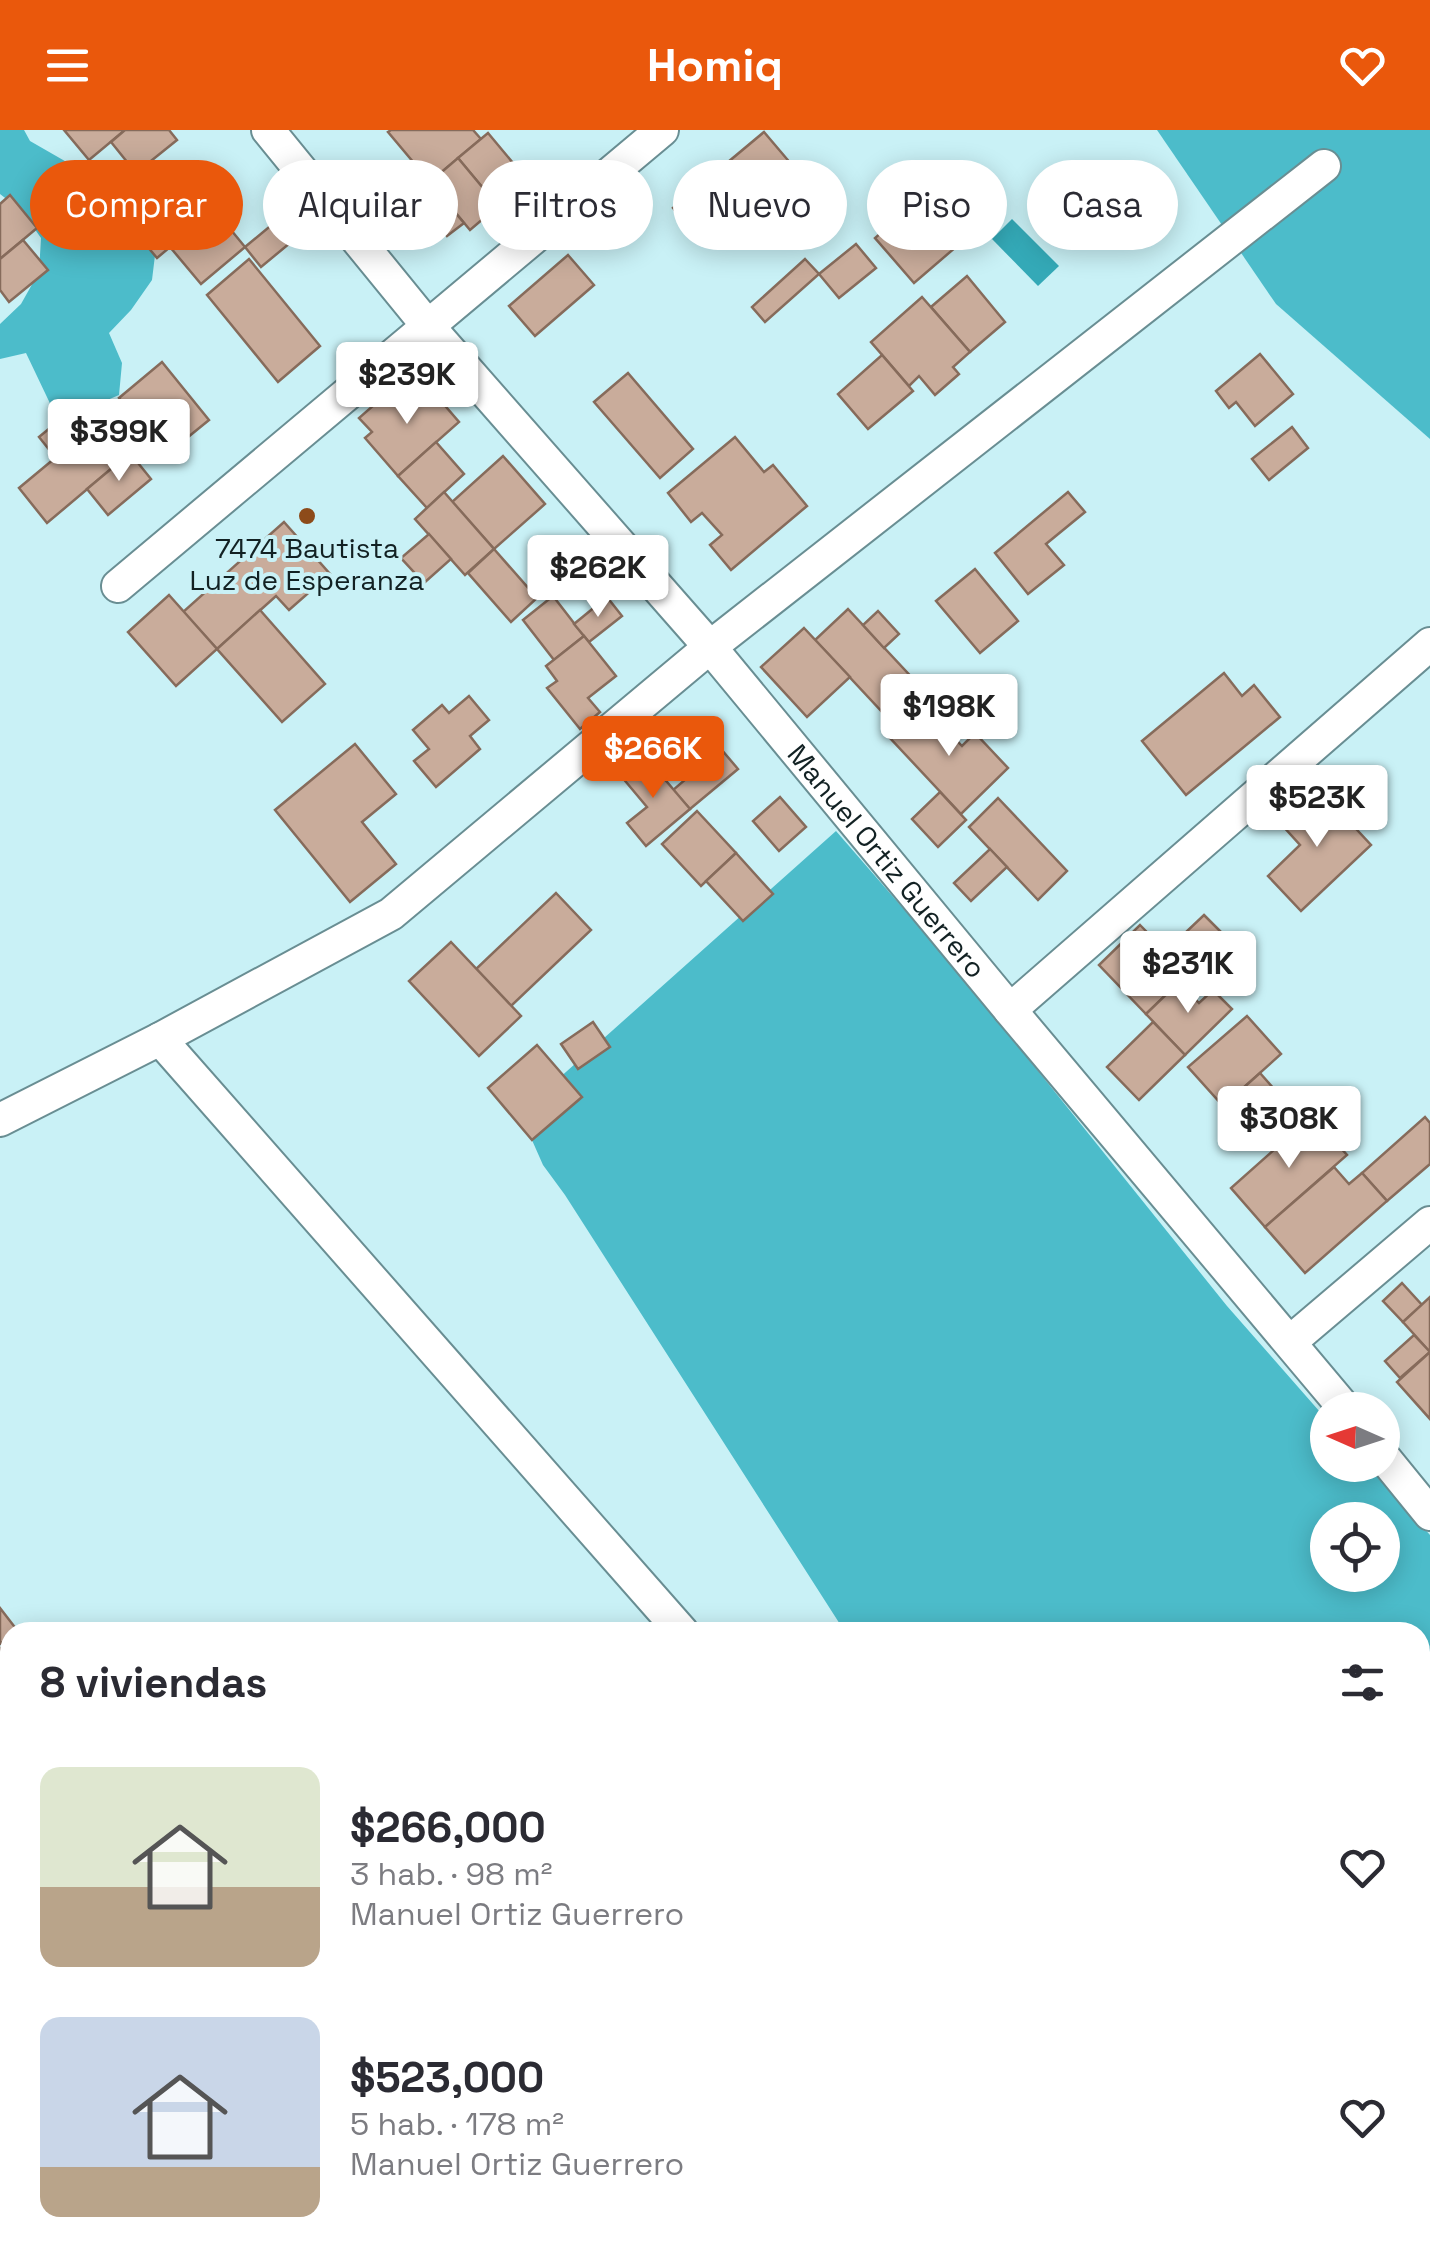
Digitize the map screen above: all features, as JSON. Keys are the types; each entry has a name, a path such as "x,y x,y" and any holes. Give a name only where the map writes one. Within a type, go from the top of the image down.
{"street":[{"name":"Manuel Ortiz Guerrero","path":"268,130 428,325 710,646 1331,1392"},
{"path":"118,586 662,130"},
{"path":"0,1120 391,914 710,646 1324,166"},
{"path":"1010,1010 1430,644"},
{"path":"160,1039 673,1622"},
{"path":"1290,1342 1430,1223"},
{"path":"1400,1478 1430,1514"}],"shaded area":[{"path":"0,130 24,130 30,141 63,160 30,160 30,222 0,194"},
{"path":"1157,130 1430,130 1430,439 1276,304"},
{"path":"1012,219 1027,234 1027,250 1043,250 1059,266 1038,286 1003,250 1007,250 1007,224"},
{"path":"40,250 156,250 152,280 109,333 122,363 119,395 56,416 26,353 0,359 0,324 21,304 39,272"},
{"path":"836,831 961,975 1227,1306 1310,1401 1310,1482 1383,1482 1430,1535 1430,1622 839,1622 543,1165 520,1113"}],"building":[{"path":"64,130 125,130 89,160"},
{"path":"125,130 169,130 177,140 152,160 126,160 111,142"},
{"path":"473,130 481,139 456,160 412,160 388,132"},
{"path":"764,132 788,160 730,160"},
{"path":"488,133 510,160 478,160 478,182 458,158"},
{"path":"458,158 478,182 478,223 470,230 458,216"},
{"path":"10,195 30,219 30,234 0,259 0,204"},
{"path":"263,232 263,250 282,250 261,267 245,247"},
{"path":"23,240 48,270 9,302 0,290 0,259"},
{"path":"856,244 876,268 839,298 819,274"},
{"path":"150,250 166,250 157,258"},
{"path":"173,250 241,250 201,284"},
{"path":"885,250 952,250 914,283"},
{"path":"568,255 594,285 535,336 509,306"},
{"path":"249,259 320,346 278,382 207,295"},
{"path":"805,259 819,274 765,322 752,307"},
{"path":"967,276 1005,322 970,352 931,307"},
{"path":"922,297 970,352 953,367 959,374 935,395 919,376 909,386 871,342"},
{"path":"1260,354 1293,394 1255,426 1236,402 1229,408 1216,391"},
{"path":"882,355 913,391 868,429 838,394"},
{"path":"162,362 209,420 166,455 119,398"},
{"path":"628,373 693,449 660,478 594,402"},
{"path":"428,386 459,422 398,476 365,438 372,432 359,418 391,390 405,406"},
{"path":"78,405 95,425 55,457 39,437"},
{"path":"102,419 130,453 47,523 19,488"},
{"path":"1292,427 1308,448 1269,480 1252,459"},
{"path":"735,437 764,472 773,465 807,506 731,570 710,545 722,535 702,513 691,522 668,493"},
{"path":"436,442 464,474 427,508 398,476"},
{"path":"130,453 151,479 108,515 87,489"},
{"path":"503,456 545,504 494,549 452,502"},
{"path":"444,492 494,549 465,575 415,519"},
{"path":"1068,492 1085,512 1046,544 1064,565 1028,594 995,553"},
{"path":"284,522 330,574 289,610 276,596 217,649 183,612"},
{"path":"429,534 451,559 424,583 401,558"},
{"path":"494,549 537,598 511,622 468,573"},
{"path":"975,569 1018,621 980,653 936,601"},
{"path":"169,595 217,649 176,686 128,632"},
{"path":"553,596 584,636 554,660 523,620"},
{"path":"607,597 622,616 589,642 574,624"},
{"path":"848,609 917,683 884,714 815,640"},
{"path":"260,610 325,684 282,722 217,649"},
{"path":"878,611 899,634 884,648 863,625"},
{"path":"804,628 850,677 807,717 761,667"},
{"path":"584,636 616,676 588,698 600,712 580,729 547,688 557,681 546,666"},
{"path":"1224,673 1242,696 1254,685 1280,717 1186,795 1142,741"},
{"path":"469,696 489,720 470,736 480,749 436,787 414,761 429,749 413,730 442,705 449,713"},
{"path":"924,706 962,746 975,733 1008,768 961,814 890,738"},
{"path":"355,744 396,794 362,822 396,864 350,902 275,810"},
{"path":"721,749 738,769 690,809 673,790"},
{"path":"645,756 690,809 646,846 627,823 647,807 621,776"},
{"path":"1319,789 1371,845 1301,911 1268,876 1300,845 1282,825"},
{"path":"940,792 966,820 938,847 912,819"},
{"path":"780,797 806,827 779,851 753,821"},
{"path":"998,798 1067,871 1038,900 969,827"},
{"path":"697,811 736,853 701,886 662,844"},
{"path":"990,849 1007,867 971,901 954,883"},
{"path":"736,853 773,894 743,921 706,881"},
{"path":"556,893 591,930 511,1006 476,969"},
{"path":"1204,915 1226,937 1188,974 1166,951"},
{"path":"1140,925 1188,974 1146,1014 1099,965"},
{"path":"451,942 521,1016 479,1056 409,981"},
{"path":"1179,982 1199,1003 1213,990 1232,1009 1185,1055 1146,1014"},
{"path":"1247,1016 1281,1054 1223,1106 1188,1067"},
{"path":"593,1022 610,1047 578,1069 561,1044"},
{"path":"1153,1022 1185,1055 1139,1100 1107,1067"},
{"path":"537,1045 582,1097 532,1140 488,1088"},
{"path":"1260,1073 1295,1113 1258,1146 1223,1106"},
{"path":"1312,1116 1347,1155 1265,1227 1231,1188"},
{"path":"1425,1117 1430,1123 1430,1164 1387,1201 1362,1173"},
{"path":"1334,1167 1349,1184 1362,1173 1387,1201 1305,1273 1265,1227"},
{"path":"1402,1283 1422,1305 1403,1322 1383,1301"},
{"path":"1430,1297 1430,1352 1403,1322"},
{"path":"1414,1335 1430,1352 1400,1378 1385,1361"},
{"path":"1430,1352 1430,1419 1397,1382"},
{"path":"0,1608 11,1622 0,1622"}],"place":[{"name":"7474 Bautista Luz de Esperanza","path":"307,516"}]}
